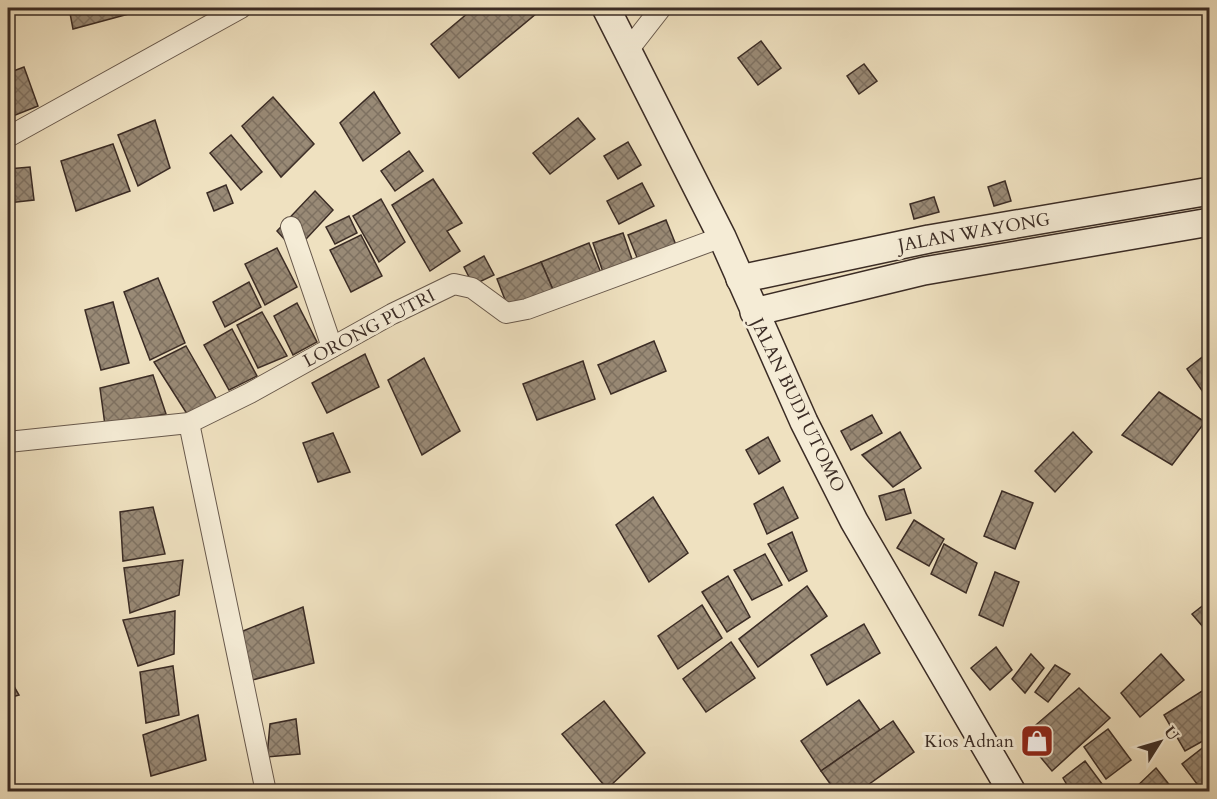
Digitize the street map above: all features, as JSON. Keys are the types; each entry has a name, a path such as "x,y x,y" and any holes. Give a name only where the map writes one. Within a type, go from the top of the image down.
{"street":[{"path":"8,137 241,8"},
{"name":"JALAN BUDI UTOMO","path":"606,8 629,49 722,237 804,422 854,521 1012,792"},
{"path":"629,49 661,8"},
{"name":"JALAN WAYONG","path":"740,279 929,239 1209,191"},
{"name":"JALAN WAYONG","path":"754,312 924,271 1209,222"},
{"path":"291,227 332,347"},
{"name":"LORONG PUTRI","path":"8,442 189,423 454,284 472,288 506,314 527,309 722,237"},
{"path":"189,423 266,792"}],"path":[{"path":"1198,792 1209,783"}],"building":[{"path":"69,8 134,8 136,12 73,29"},
{"path":"474,8 543,8 459,78 431,44"},
{"path":"761,41 781,68 758,85 738,58"},
{"path":"864,64 877,81 859,94 847,76"},
{"path":"24,67 38,106 8,118 8,73"},
{"path":"374,92 400,133 363,161 340,123"},
{"path":"273,97 314,144 281,177 242,126"},
{"path":"578,118 595,139 550,174 533,153"},
{"path":"155,120 170,168 138,186 118,135"},
{"path":"231,135 262,172 241,190 210,153"},
{"path":"628,142 641,165 618,179 604,156"},
{"path":"113,144 130,191 76,211 61,161"},
{"path":"409,151 423,171 395,191 381,171"},
{"path":"30,167 34,200 8,203 8,169"},
{"path":"433,179 462,223 447,231 460,251 430,271 392,205"},
{"path":"1005,181 1011,201 994,206 988,187"},
{"path":"642,183 654,206 619,224 607,201"},
{"path":"226,185 233,203 214,211 207,193"},
{"path":"315,191 333,210 295,251 277,231"},
{"path":"934,197 939,212 914,219 910,204"},
{"path":"381,199 405,242 379,262 353,216"},
{"path":"349,216 357,233 335,244 326,227"},
{"path":"666,220 678,250 640,265 628,235"},
{"path":"623,233 634,265 604,275 593,243"},
{"path":"361,235 382,276 351,292 330,250"},
{"path":"589,243 601,273 554,292 541,262"},
{"path":"277,248 297,287 265,305 245,264"},
{"path":"484,256 494,275 473,285 464,267"},
{"path":"541,262 554,292 509,310 497,279"},
{"path":"158,278 185,343 150,360 124,292"},
{"path":"249,282 261,307 225,327 213,302"},
{"path":"113,302 129,363 101,370 85,310"},
{"path":"297,303 317,342 293,355 274,316"},
{"path":"262,312 287,356 258,368 237,325"},
{"path":"232,329 257,376 229,390 204,345"},
{"path":"654,341 666,371 611,394 598,365"},
{"path":"186,346 217,400 189,417 154,362"},
{"path":"1210,351 1210,402 1187,369"},
{"path":"365,354 379,387 327,413 312,383"},
{"path":"424,358 460,431 422,455 388,380"},
{"path":"583,361 595,399 537,420 523,384"},
{"path":"153,375 166,414 105,425 100,388"},
{"path":"1159,392 1205,422 1172,465 1122,435"},
{"path":"872,415 882,433 851,450 841,431"},
{"path":"900,432 921,468 893,487 862,455"},
{"path":"1073,432 1092,452 1055,492 1035,471"},
{"path":"333,433 350,472 318,482 303,443"},
{"path":"768,437 780,461 759,474 746,450"},
{"path":"783,487 798,518 767,534 754,504"},
{"path":"904,489 911,513 886,520 879,496"},
{"path":"1002,491 1033,503 1015,549 984,536"},
{"path":"653,497 688,553 649,582 616,525"},
{"path":"153,507 165,554 123,561 120,512"},
{"path":"914,520 944,539 929,566 897,548"},
{"path":"792,532 807,571 789,581 768,544"},
{"path":"944,544 977,563 966,593 931,574"},
{"path":"765,554 782,585 752,600 734,570"},
{"path":"183,560 179,595 130,613 124,568"},
{"path":"995,572 1019,582 1003,626 979,615"},
{"path":"728,576 750,617 727,632 702,592"},
{"path":"807,586 827,616 758,667 739,639"},
{"path":"1210,600 1210,635 1192,614"},
{"path":"702,605 722,638 678,669 658,636"},
{"path":"303,607 314,663 249,681 243,631"},
{"path":"175,611 174,654 138,666 123,620"},
{"path":"864,624 880,653 827,685 811,655"},
{"path":"731,642 755,678 706,712 683,679"},
{"path":"996,647 1012,670 990,690 971,668"},
{"path":"1031,654 1044,668 1025,693 1012,679"},
{"path":"1161,654 1184,680 1140,717 1121,693"},
{"path":"1055,665 1070,674 1048,702 1035,692"},
{"path":"173,666 179,715 146,723 140,672"},
{"path":"8,676 19,695 8,698"},
{"path":"1210,686 1210,737 1185,751 1164,715"},
{"path":"1079,688 1110,718 1052,771 1023,736"},
{"path":"859,700 880,730 821,771 801,741"},
{"path":"604,701 645,753 607,789 562,734"},
{"path":"198,715 206,760 151,776 143,735"},
{"path":"296,719 300,754 267,757 270,724"},
{"path":"893,721 914,752 858,792 836,792 821,771"},
{"path":"1108,729 1131,760 1106,779 1084,747"},
{"path":"1210,742 1210,780 1200,788 1182,764"},
{"path":"1085,761 1108,792 1071,792 1063,778"},
{"path":"1156,768 1175,792 1131,792"}],"place":[{"name":"Kios Adnan","path":"1037,741"}]}
